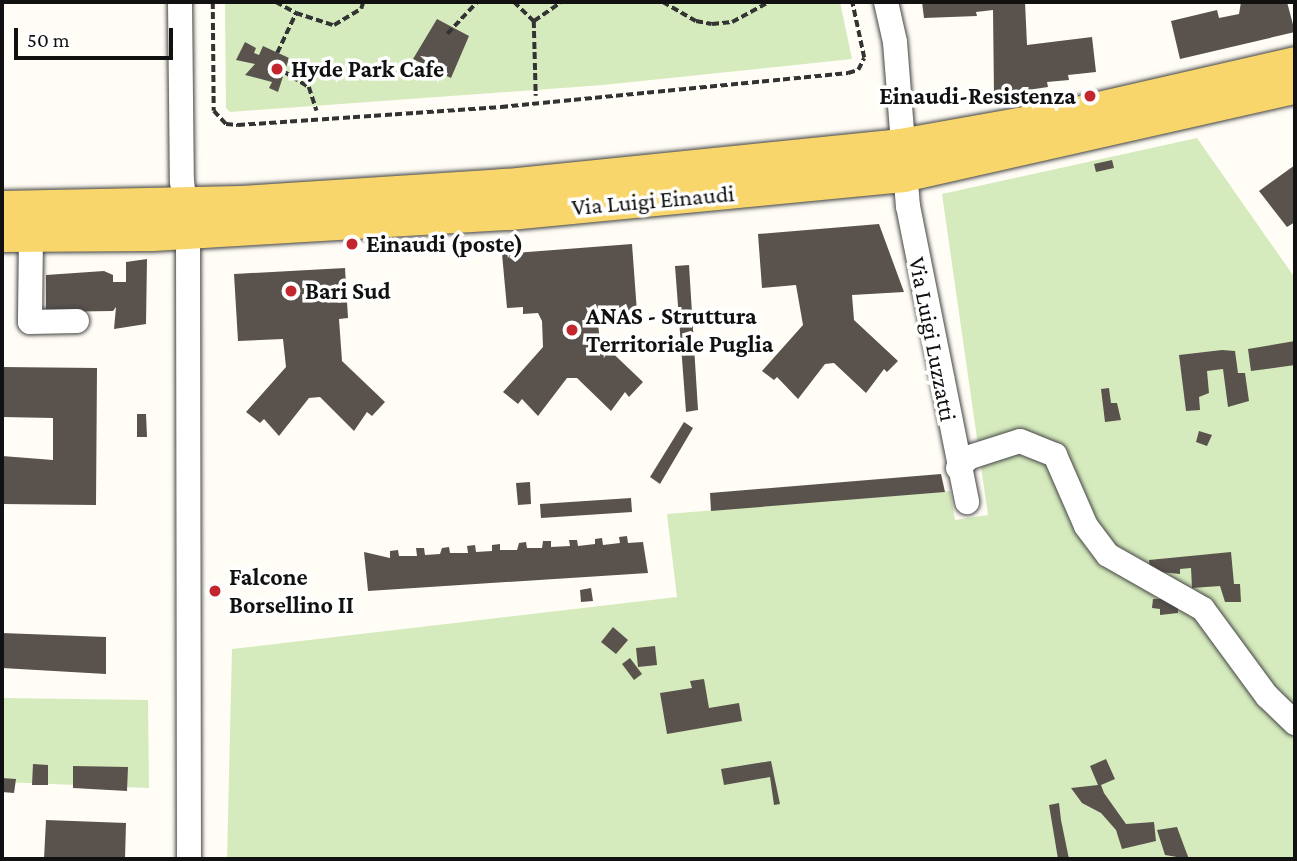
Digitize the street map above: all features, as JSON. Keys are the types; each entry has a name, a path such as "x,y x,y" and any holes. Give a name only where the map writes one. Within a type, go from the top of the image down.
{"main road":[{"name":"Via Luigi Einaudi","path":"16,236 901,145 1064,116 1295,63"},
{"name":"Via Luigi Einaudi","path":"2,207 186,218 510,214 903,176 950,169 1295,88"}],"street":[{"path":"180,2 186,218 189,859"},
{"name":"Via Luigi Luzzatti","path":"886,2 895,42 903,176 958,468 967,502"},
{"path":"16,236 30,322 77,321"},
{"path":"958,468 970,457 1020,442 1055,454 1086,526 1108,555 1203,609 1268,696 1295,723"}],"path":[{"path":"213,2 214,111 226,124 237,125 502,107 848,73 858,70 864,58 852,2"},
{"path":"276,2 296,13 334,25 360,9 363,2"},
{"path":"447,34 477,2"},
{"path":"514,2 534,21 536,96"},
{"path":"534,21 561,2"},
{"path":"663,2 696,21 712,24 732,22 769,2"},
{"path":"277,53 296,13"},
{"path":"283,71 309,87 317,111"}],"green space":[{"path":"225,2 840,2 852,59 603,85 230,112 226,108"},
{"path":"1197,138 1295,278 1295,859 227,859 232,649 677,597 667,514 950,491 955,520 988,515 942,194"},
{"path":"2,698 148,700 149,788 2,782"}],"building":[{"path":"922,2 1025,2 1027,45 1092,37 1096,72 1068,75 1069,80 1047,82 1048,87 994,95 993,10 976,12 977,16 924,18"},
{"path":"1241,2 1287,2 1295,32 1180,59 1171,21 1217,10 1219,18 1239,14"},
{"path":"437,19 469,36 451,78 436,71 432,79 421,73 425,65 413,59"},
{"path":"245,42 256,48 254,53 259,55 263,46 289,58 278,92 269,88 272,82 245,75 255,64 236,60"},
{"path":"1112,160 1114,168 1096,172 1094,164"},
{"path":"1295,165 1295,222 1287,227 1259,191"},
{"path":"879,224 904,292 852,295 854,320 898,361 887,372 884,369 866,393 834,363 825,364 798,399 777,377 774,380 762,371 803,325 796,285 762,288 758,234"},
{"path":"632,244 637,312 597,315 600,341 643,382 629,397 625,392 611,411 577,378 567,378 538,416 522,399 518,404 503,392 543,347 542,321 538,313 523,314 523,307 507,308 502,254"},
{"path":"147,259 146,324 114,329 116,307 113,311 46,312 46,275 104,271 113,275 113,282 126,282 126,262"},
{"path":"689,265 698,410 686,412 675,266"},
{"path":"345,268 348,318 339,319 342,361 385,402 372,416 367,412 354,431 320,397 309,398 279,436 264,419 260,423 246,412 286,367 283,339 238,341 234,274"},
{"path":"1295,341 1295,365 1251,371 1248,349"},
{"path":"1235,351 1238,373 1245,373 1249,401 1228,407 1223,369 1207,371 1209,393 1199,397 1200,410 1186,411 1179,355"},
{"path":"2,367 97,368 96,505 2,504 2,456 53,460 53,418 2,417"},
{"path":"1109,388 1111,403 1117,403 1121,420 1105,422 1101,389"},
{"path":"137,414 146,414 147,437 137,437"},
{"path":"684,422 693,428 660,484 650,477"},
{"path":"1199,431 1212,435 1207,446 1196,442"},
{"path":"941,474 945,492 711,511 710,493"},
{"path":"530,482 531,504 518,505 516,483"},
{"path":"631,498 632,512 541,518 540,504"},
{"path":"627,536 628,543 643,542 648,573 368,591 364,552 390,558 390,551 398,550 399,556 417,556 416,548 424,548 425,555 440,554 442,548 449,547 450,553 468,553 467,546 475,545 476,552 492,551 492,545 500,544 500,550 517,550 519,543 526,542 527,548 542,548 543,541 551,541 551,547 570,546 569,540 577,540 578,546 595,544 595,539 602,538 603,545 620,543 619,537"},
{"path":"1231,552 1234,584 1240,584 1241,602 1225,602 1220,586 1192,588 1191,568 1180,569 1180,574 1150,571 1149,560"},
{"path":"591,588 593,601 581,602 580,590"},
{"path":"1153,599 1178,599 1178,613 1160,615 1160,609 1152,608"},
{"path":"613,627 628,640 616,654 601,642"},
{"path":"2,633 106,637 106,674 2,668"},
{"path":"655,646 657,665 638,667 636,648"},
{"path":"630,658 642,674 634,680 622,664"},
{"path":"704,679 709,708 739,703 742,721 667,734 660,693 692,688 690,681"},
{"path":"1106,759 1115,779 1101,785 1104,793 1126,824 1154,822 1156,841 1122,849 1116,830 1101,813 1082,803 1071,788 1098,785 1090,766"},
{"path":"771,761 780,804 774,805 770,777 724,785 721,769"},
{"path":"33,764 48,765 48,785 32,785"},
{"path":"73,766 128,767 127,791 73,788"},
{"path":"2,778 16,779 14,793 2,792"},
{"path":"1059,803 1069,859 1058,859 1049,805"},
{"path":"46,820 126,823 125,859 44,859"},
{"path":"1177,827 1189,859 1165,855 1157,830"}],"place":[{"name":"Hyde Park Cafe","path":"277,69"},
{"name":"Einaudi-Resistenza","path":"1090,96"},
{"name":"Einaudi (poste)","path":"352,244"},
{"name":"Bari Sud","path":"291,291"},
{"name":"ANAS - Struttura Territoriale Puglia","path":"572,330"},
{"name":"Falcone Borsellino II","path":"215,591"}]}
